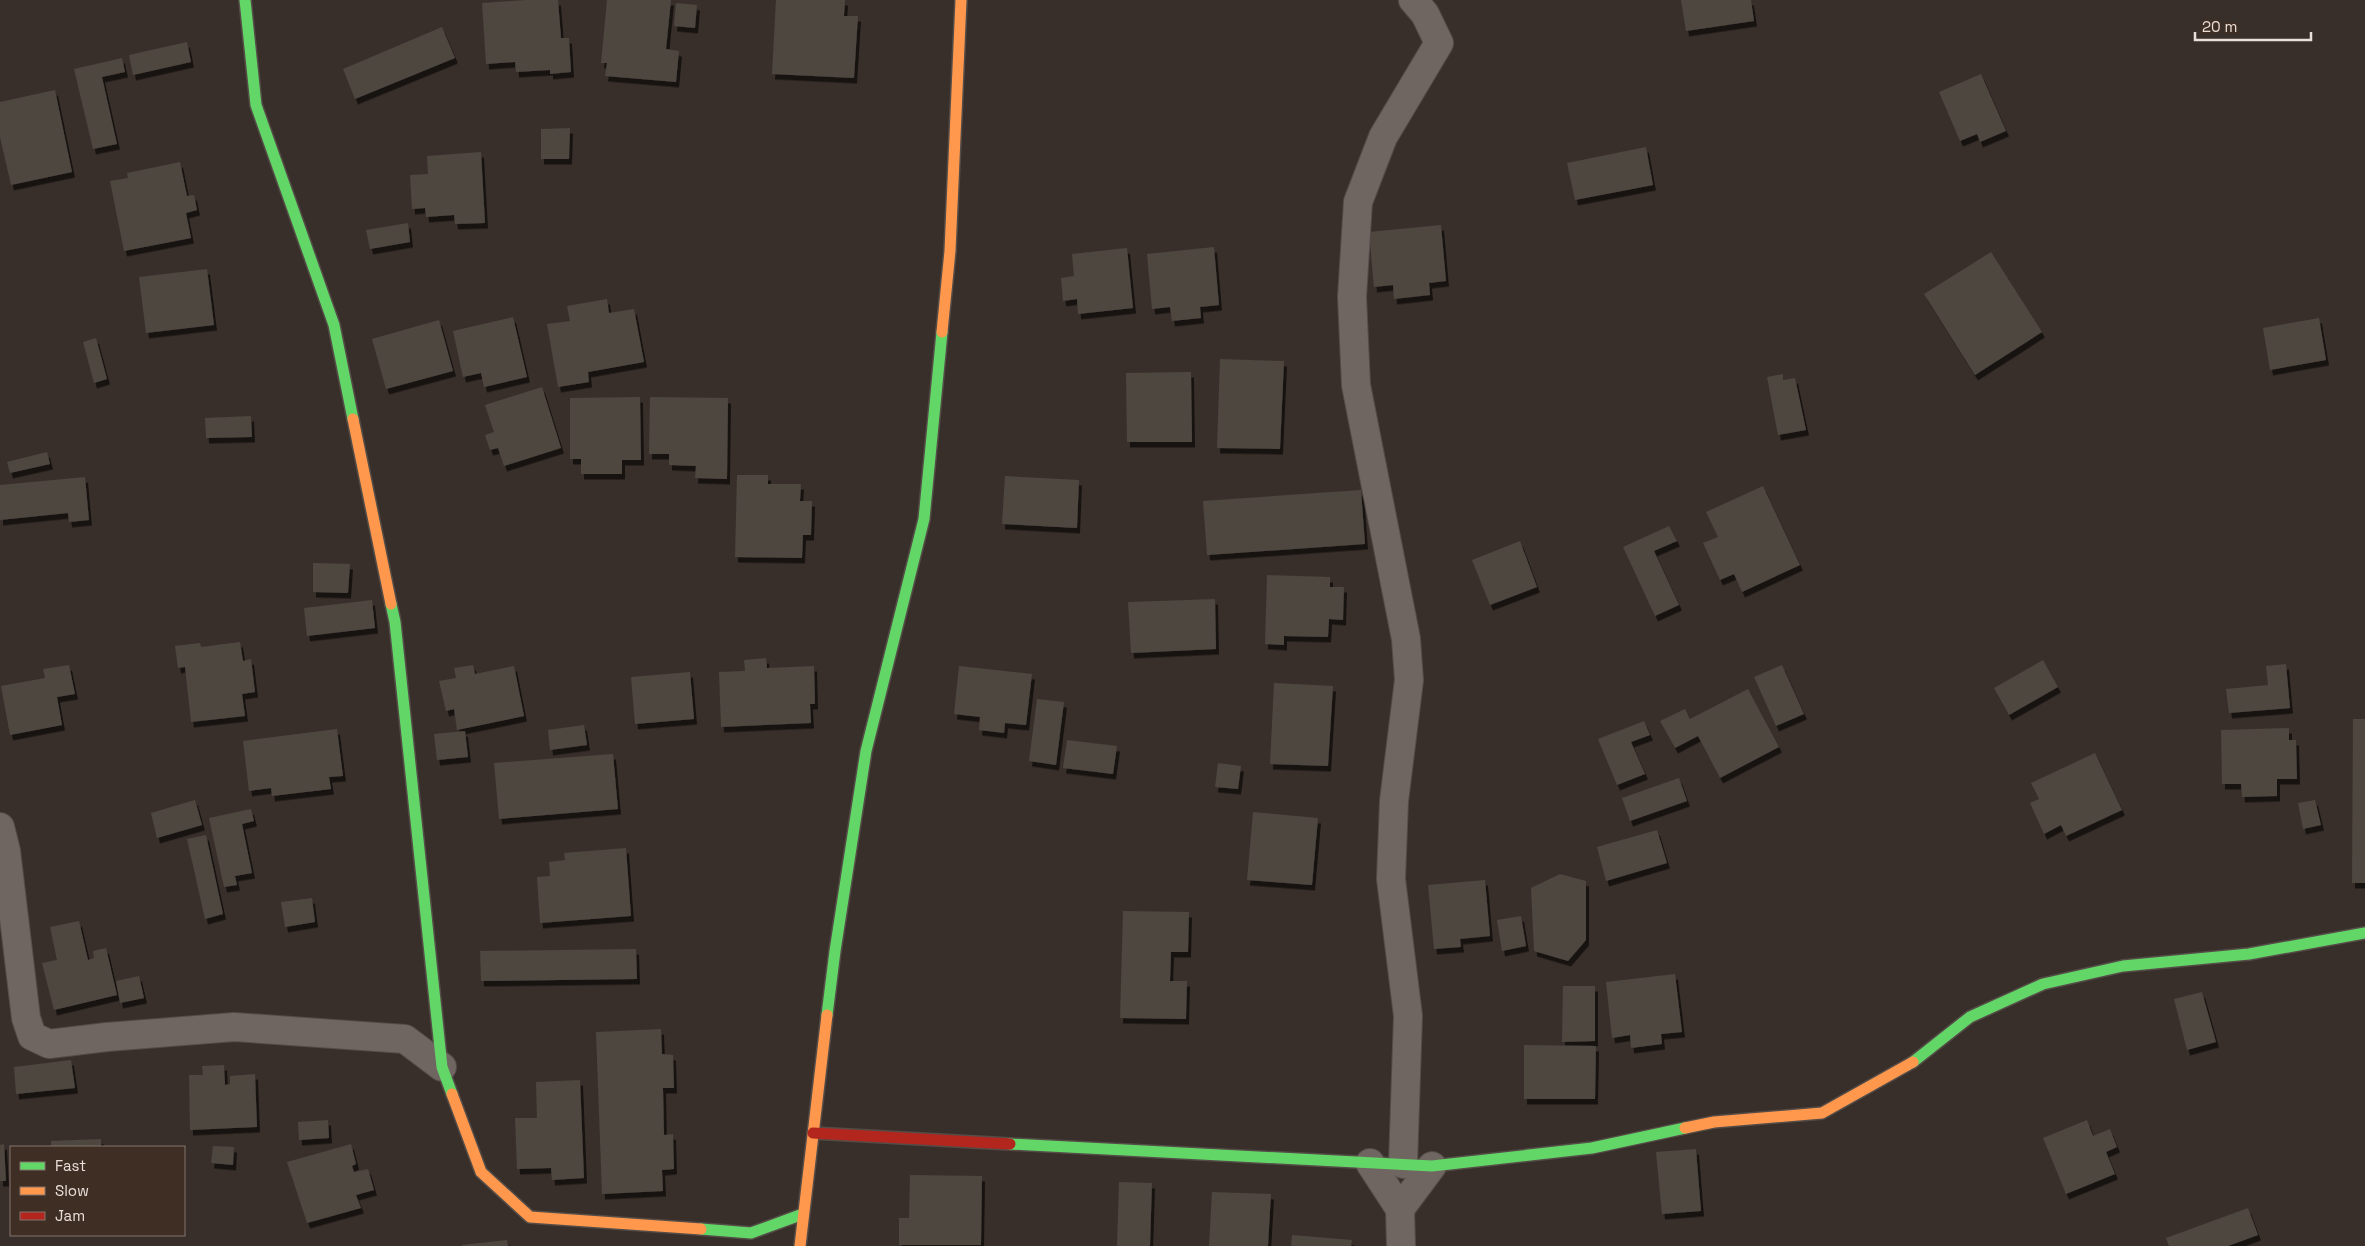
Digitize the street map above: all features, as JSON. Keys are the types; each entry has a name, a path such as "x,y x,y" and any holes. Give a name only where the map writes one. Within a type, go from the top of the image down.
{"street":[{"path":"245,0 256,105 334,325 395,622 442,1067 481,1172 530,1217 757,1240 804,1214"},
{"path":"800,1246 835,951 866,752 924,519 950,251 961,0"},
{"path":"1403,1164 1408,1016 1391,879 1394,801 1408,680 1406,639 1356,385 1352,297 1358,202 1383,137 1439,43 1425,14 1413,0"},
{"path":"0,827 6,852 26,1018 32,1036 49,1044 234,1027 405,1039 442,1067"},
{"path":"813,1133 1432,1166 1592,1148 1714,1122 1822,1113 1920,1058 1970,1017 2043,984 2123,966 2249,954 2365,933"},
{"path":"405,1039 437,1018"},
{"path":"1370,1163 1400,1209 1401,1246"},
{"path":"1400,1209 1432,1166"}],"building":[{"path":"558,0 561,38 569,38 571,72 550,74 550,70 516,72 515,62 486,64 482,3"},
{"path":"607,0 671,0 666,49 679,51 676,82 605,76 607,63 601,63"},
{"path":"776,0 845,0 844,16 858,16 854,78 772,74"},
{"path":"1681,0 1751,0 1754,21 1686,31"},
{"path":"676,3 697,5 695,28 674,26"},
{"path":"442,27 455,58 355,99 343,69"},
{"path":"187,42 191,62 133,75 129,55"},
{"path":"122,58 125,72 102,77 117,144 93,149 74,69"},
{"path":"1981,74 2006,131 1980,142 1977,134 1960,141 1939,92"},
{"path":"55,90 72,172 11,185 0,137 0,102"},
{"path":"570,128 569,159 541,159 541,129"},
{"path":"1646,147 1653,185 1575,200 1567,163"},
{"path":"481,152 485,223 455,224 454,215 426,217 425,208 412,209 410,175 428,174 427,156"},
{"path":"180,162 187,196 194,195 197,210 186,213 191,238 124,251 110,181 128,178 127,173"},
{"path":"408,223 410,242 370,249 366,230"},
{"path":"1441,225 1446,281 1429,283 1430,295 1394,299 1393,285 1374,287 1369,232"},
{"path":"1214,247 1219,305 1200,307 1201,318 1172,321 1170,307 1152,309 1147,254"},
{"path":"1127,248 1133,308 1078,314 1077,299 1063,301 1061,278 1074,276 1072,254"},
{"path":"1991,252 2042,332 1975,375 1924,294"},
{"path":"207,269 214,325 146,333 139,277"},
{"path":"607,299 609,313 634,309 644,362 588,372 589,382 558,387 547,324 570,321 567,306"},
{"path":"513,317 527,377 484,387 481,373 463,377 453,331"},
{"path":"2319,318 2326,360 2270,370 2263,328"},
{"path":"439,320 453,371 386,389 372,339"},
{"path":"96,338 107,379 94,383 83,342"},
{"path":"1220,359 1284,361 1280,449 1217,448"},
{"path":"1191,372 1192,442 1127,442 1126,373"},
{"path":"1783,374 1783,380 1795,378 1806,430 1778,435 1767,377"},
{"path":"542,387 561,448 504,466 498,448 490,450 485,435 494,432 485,405"},
{"path":"640,397 641,460 622,460 622,474 581,474 581,459 570,459 570,398"},
{"path":"650,397 728,398 727,479 695,478 696,466 669,465 669,454 649,454"},
{"path":"251,416 252,437 206,438 205,418"},
{"path":"47,452 50,464 10,473 7,462"},
{"path":"737,475 768,475 768,484 801,484 800,501 812,501 811,535 803,535 802,558 735,557"},
{"path":"1005,476 1079,480 1077,528 1002,524"},
{"path":"85,477 89,520 69,522 68,513 0,520 0,485"},
{"path":"1763,486 1800,565 1742,592 1734,574 1720,580 1703,543 1718,537 1706,512"},
{"path":"1361,490 1365,544 1207,555 1203,501"},
{"path":"1669,526 1677,541 1654,551 1679,605 1655,616 1623,547"},
{"path":"1520,541 1537,587 1490,605 1472,560"},
{"path":"313,563 350,564 348,593 313,592"},
{"path":"1267,575 1330,577 1330,587 1344,587 1343,620 1329,619 1328,637 1284,636 1284,645 1265,644"},
{"path":"1215,599 1216,649 1131,653 1128,602"},
{"path":"372,600 375,628 307,636 304,608"},
{"path":"240,642 243,661 251,659 255,692 242,694 245,716 191,722 185,667 178,668 175,646 200,643 201,647"},
{"path":"766,658 767,668 814,666 815,704 810,704 811,723 721,727 719,672 745,671 744,660"},
{"path":"2043,660 2058,687 2009,715 1994,688"},
{"path":"2286,664 2290,708 2229,713 2226,689 2268,685 2266,666"},
{"path":"69,665 75,694 57,697 62,725 10,735 1,686 45,678 43,669"},
{"path":"473,665 475,674 514,666 524,716 457,730 454,709 446,711 439,681 456,678 454,668"},
{"path":"1782,665 1804,714 1776,726 1754,677"},
{"path":"959,666 1032,674 1026,725 1005,723 1004,733 979,730 980,717 954,714"},
{"path":"690,672 694,719 635,724 631,677"},
{"path":"1274,683 1333,686 1328,766 1270,764"},
{"path":"1748,689 1779,747 1720,778 1698,736 1675,748 1660,721 1685,709 1690,719"},
{"path":"1037,699 1064,702 1056,765 1029,761"},
{"path":"2353,719 2365,719 2365,883 2352,883"},
{"path":"1644,721 1650,735 1631,742 1645,774 1617,785 1598,739"},
{"path":"584,725 587,745 550,750 548,730"},
{"path":"2289,728 2289,740 2296,740 2297,779 2277,779 2277,796 2242,797 2241,784 2222,784 2221,730"},
{"path":"337,729 343,776 329,777 331,789 272,796 271,788 249,791 243,741"},
{"path":"465,731 468,757 437,760 434,734"},
{"path":"1067,740 1117,746 1113,774 1063,768"},
{"path":"2095,753 2122,810 2066,836 2061,825 2044,834 2030,803 2039,799 2031,783"},
{"path":"613,754 618,809 499,819 494,763"},
{"path":"1218,763 1241,766 1238,789 1215,787"},
{"path":"1679,778 1687,801 1630,821 1622,798"},
{"path":"195,800 202,825 157,838 151,813"},
{"path":"2315,800 2321,825 2303,829 2298,803"},
{"path":"251,809 254,821 242,824 252,873 235,876 237,885 224,887 209,818"},
{"path":"1253,812 1318,818 1312,885 1247,880"},
{"path":"1657,830 1667,863 1606,881 1597,847"},
{"path":"206,835 223,914 205,919 187,839"},
{"path":"626,848 631,916 540,923 537,877 550,876 549,862 565,860 564,853"},
{"path":"1560,874 1586,881 1586,940 1568,961 1534,951 1531,888"},
{"path":"1485,880 1490,936 1460,939 1461,947 1434,949 1428,885"},
{"path":"312,898 315,922 285,927 281,902"},
{"path":"1123,911 1189,912 1188,952 1171,952 1170,981 1187,981 1186,1019 1120,1018"},
{"path":"1521,916 1526,946 1502,951 1497,920"},
{"path":"79,921 88,960 94,958 93,951 106,948 117,995 54,1010 42,963 57,960 50,927"},
{"path":"636,949 637,979 481,981 480,951"},
{"path":"1675,974 1682,1032 1661,1034 1662,1044 1631,1048 1630,1035 1612,1038 1606,982"},
{"path":"139,976 144,998 120,1003 116,981"},
{"path":"1563,986 1595,986 1595,1041 1562,1042"},
{"path":"2202,992 2216,1042 2187,1050 2174,999"},
{"path":"661,1029 662,1054 673,1055 674,1088 663,1088 664,1135 673,1134 674,1169 662,1170 663,1191 602,1194 596,1032"},
{"path":"1524,1045 1596,1046 1595,1099 1524,1099"},
{"path":"71,1060 75,1088 16,1094 14,1067"},
{"path":"224,1065 225,1085 230,1084 230,1076 255,1074 257,1127 190,1130 189,1075 203,1075 202,1066"},
{"path":"580,1080 584,1178 552,1180 551,1168 517,1169 515,1118 537,1118 536,1082"},
{"path":"328,1120 329,1138 299,1140 298,1122"},
{"path":"2087,1120 2093,1136 2110,1129 2117,1147 2106,1152 2115,1174 2066,1194 2043,1138"},
{"path":"101,1139 101,1146 51,1146 51,1141"},
{"path":"4,1144 6,1181 0,1181 0,1145"},
{"path":"351,1144 356,1164 352,1166 354,1172 368,1169 374,1190 356,1195 361,1208 307,1223 287,1162"},
{"path":"213,1146 234,1147 233,1165 211,1163"},
{"path":"1696,1149 1701,1211 1662,1214 1656,1152"},
{"path":"910,1175 982,1176 981,1245 899,1245 899,1218 909,1218"},
{"path":"1119,1182 1152,1183 1150,1246 1117,1246"},
{"path":"1212,1192 1271,1194 1268,1246 1209,1246"},
{"path":"2248,1208 2258,1235 2228,1246 2169,1246 2166,1238"},
{"path":"1292,1235 1352,1240 1351,1246 1291,1246"},
{"path":"507,1240 508,1246 462,1246 462,1245"}],"traffic: fast":[{"path":"245,0 256,105 334,325 353,419"},
{"path":"827,1015 866,751 924,519 942,332"},
{"path":"391,604 395,622 442,1067 452,1094"},
{"path":"1913,1062 1970,1017 2043,984 2123,966 2249,954 2365,933"},
{"path":"1010,1144 1432,1166 1592,1148 1685,1128"},
{"path":"701,1229 751,1233 803,1214"}],"traffic: slow":[{"path":"942,332 950,251 961,0"},
{"path":"353,419 391,604"},
{"path":"800,1246 827,1015"},
{"path":"1685,1128 1714,1122 1822,1113 1913,1062"},
{"path":"452,1094 481,1172 530,1217 701,1229"}],"traffic: jam":[{"path":"813,1133 1010,1144"}]}
